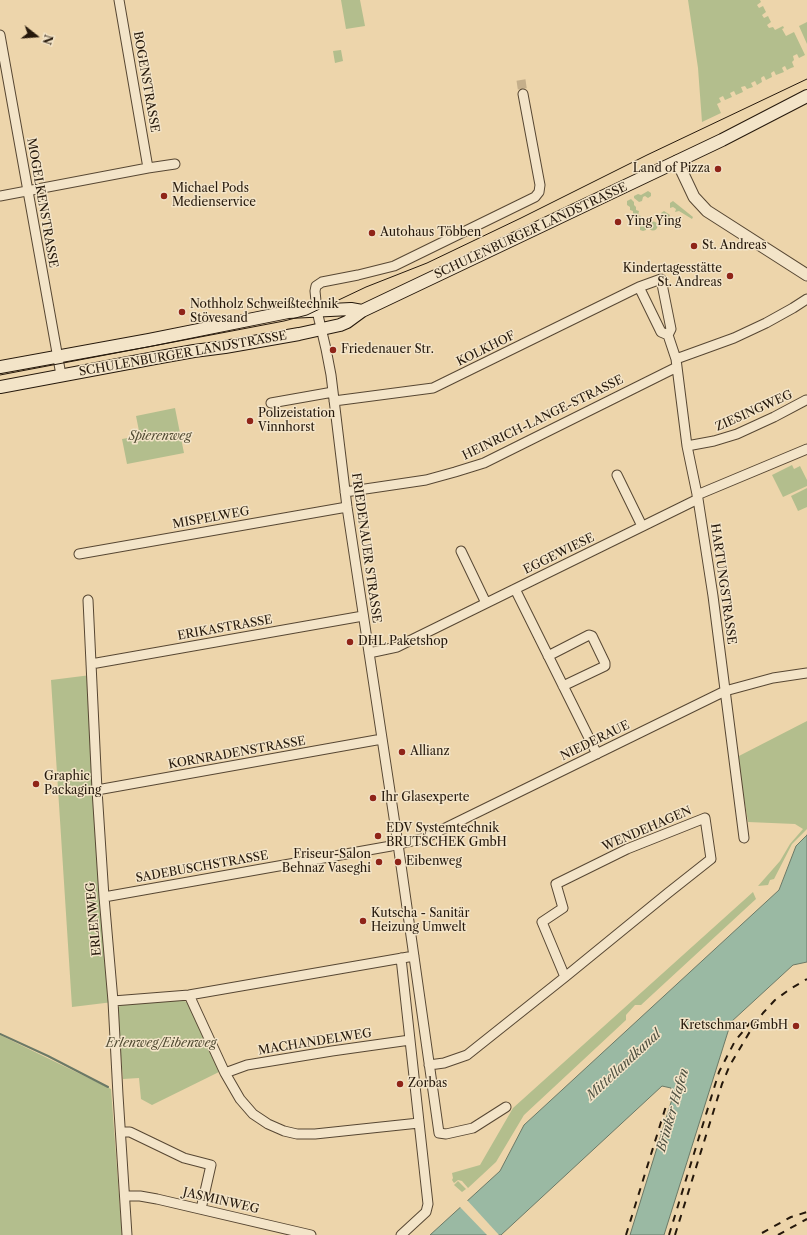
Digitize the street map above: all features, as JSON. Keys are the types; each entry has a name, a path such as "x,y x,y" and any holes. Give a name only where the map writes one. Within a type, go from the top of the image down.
{"main road":[{"name":"SCHULENBURGER LANDSTRASSE","path":"0,387 194,351 322,330 347,322 362,311 677,161 807,96"},
{"name":"SCHULENBURGER LANDSTRASSE","path":"0,367 149,340 288,312 351,308 362,311"}],"street":[{"name":"BOGENSTRASSE","path":"119,0 148,168"},
{"name":"MOGELKENSTRASSE","path":"0,40 61,375"},
{"path":"317,310 315,292 316,286 322,282 394,266 535,197 539,192 540,185 523,94"},
{"path":"677,161 694,197 707,210 807,275"},
{"path":"0,196 175,164"},
{"name":"HARTUNGSTRASSE","path":"664,334 671,329 661,278 639,287 664,334 677,363 687,446 698,497 744,838"},
{"name":"KOLKHOF","path":"334,397 433,388 639,287"},
{"name":"HEINRICH-LANGE-STRASSE","path":"345,492 426,480 484,463 677,363 766,323 807,299"},
{"name":"FRIEDENAUER STRASSE","path":"317,310 328,355 347,507 398,844 439,1133 446,1134 473,1128 506,1107"},
{"path":"271,403 334,397"},
{"name":"ZIESINGWEG","path":"687,446 714,441 737,434 774,418 806,400"},
{"name":"EGGEWIESE","path":"369,653 397,647 698,497 807,449"},
{"path":"616,475 642,526"},
{"name":"MISPELWEG","path":"79,554 347,507"},
{"path":"461,551 486,603"},
{"path":"514,589 597,754"},
{"name":"ERLENWEG","path":"88,600 97,790 113,1002 127,1235"},
{"name":"ERIKASTRASSE","path":"91,664 363,616"},
{"path":"548,656 590,635 592,636 605,666 563,686"},
{"name":"NIEDERAUE","path":"398,844 425,838 725,691 773,678 807,673"},
{"name":"KORNRADENSTRASSE","path":"97,790 382,739"},
{"name":"WENDEHAGEN","path":"429,1065 444,1063 467,1055 565,977 711,859 705,818 627,849 556,884 563,908 542,922 565,977"},
{"name":"SADEBUSCHSTRASSE","path":"104,897 385,848 398,844"},
{"path":"113,1002 189,995 414,956"},
{"path":"401,958 428,1204 426,1212 401,1235"},
{"path":"189,995 225,1073 240,1099 253,1114 268,1124 284,1131 297,1134 314,1134 419,1123"},
{"name":"MACHANDELWEG","path":"225,1073 247,1065 410,1040"},
{"path":"121,1132 130,1132 184,1158 211,1165 201,1209"},
{"name":"JASMINWEG","path":"125,1196 140,1196 311,1235"}],"green space":[{"path":"341,0 360,0 365,26 346,29"},
{"path":"688,0 760,0 761,2 757,5 759,8 763,6 766,12 762,15 764,18 768,16 771,22 767,25 769,28 773,27 775,30 783,26 784,28 782,29 786,36 794,32 805,55 799,58 797,54 793,56 794,60 792,62 794,67 787,70 785,66 783,67 784,72 776,75 774,71 771,73 772,77 766,80 764,76 762,77 762,82 757,85 755,81 751,83 753,87 747,89 745,86 741,87 743,92 736,95 734,91 730,93 732,97 725,100 723,96 719,98 721,102 717,104 721,113 702,122 698,68"},
{"path":"807,22 807,44 799,26"},
{"path":"341,50 343,61 335,63 333,51"},
{"path":"648,191 651,193 651,196 648,198 645,196 643,197 642,201 639,202 634,198 634,196 638,194 641,195"},
{"path":"631,199 634,202 636,210 639,211 638,215 641,216 641,220 644,222 643,225 646,227 646,230 640,230 640,226 633,215 633,211 630,210 630,207 627,205 627,201"},
{"path":"673,201 693,217 692,219 679,211 675,212 676,209 673,207 670,208 670,203"},
{"path":"664,211 670,215 668,223 666,223 664,218 661,217 661,213"},
{"path":"651,222 655,222 657,226 655,230 651,230 649,228 649,224"},
{"name":"Spierenweg","path":"175,408 184,453 127,464 122,439 140,436 136,416"},
{"path":"792,465 794,469 800,466 807,480 807,486 783,497 772,475"},
{"path":"807,488 807,507 798,511 791,496"},
{"path":"91,675 113,1002 72,1007 51,680"},
{"path":"807,721 807,829 792,844 774,879 770,880 768,885 758,886 780,861 790,844 803,829 795,824 748,822 737,757"},
{"path":"753,892 756,899 641,1005 635,1005 626,1015 626,1020 524,1115 496,1162 468,1188 462,1181 458,1180 454,1183 452,1180 452,1173 480,1165 513,1108"},
{"name":"Erlenweg/Eibenweg","path":"181,1000 187,1002 219,1072 152,1105 141,1099 139,1078 123,1079 117,1008 122,1004"},
{"path":"0,1035 111,1089 122,1235 0,1235"},
{"path":"458,1181 466,1189 462,1192 454,1185"}],"water":[{"path":"807,835 807,962 793,965 731,1022 664,1235 630,1235 673,1096 671,1088 662,1086 501,1235 430,1235 500,1171 524,1125 779,890 796,846"}],"pier":[{"path":"466,1199 499,1235 487,1235 459,1206"}],"waterway":[{"path":"0,1034 48,1056 108,1087"}],"tunnel":[{"path":"521,80 523,94"}],"tram line":[{"path":"0,375 284,321 307,315 366,287 427,263 647,155 807,79"}],"railway":[{"path":"675,1235 722,1084 730,1065 752,1028 763,1013 775,1000 807,979"},
{"path":"669,1235 719,1072 735,1041 750,1023"},
{"path":"626,1235 666,1106"},
{"path":"762,1233 791,1217 807,1212"},
{"path":"778,1235 807,1219"}],"place":[{"name":"Land of Pizza","path":"718,169"},
{"name":"Michael Pods Medienservice","path":"164,196"},
{"name":"Ying Ying","path":"618,222"},
{"name":"Autohaus Többen","path":"372,233"},
{"name":"St. Andreas","path":"694,246"},
{"name":"Kindertagesstätte St. Andreas","path":"730,276"},
{"name":"Nothholz Schweißtechnik Stövesand","path":"182,312"},
{"name":"Friedenauer Str.","path":"333,350"},
{"name":"Polizeistation Vinnhorst","path":"250,421"},
{"name":"DHL Paketshop","path":"350,642"},
{"name":"Allianz","path":"402,752"},
{"name":"Graphic Packaging","path":"36,784"},
{"name":"Ihr Glasexperte","path":"373,798"},
{"name":"EDV Systemtechnik BRUTSCHEK GmbH","path":"378,836"},
{"name":"Friseur-Salon Behnaz Vaseghi","path":"379,862"},
{"name":"Eibenweg","path":"398,862"},
{"name":"Kutscha - Sanitär Heizung Umwelt","path":"363,921"},
{"name":"Kretschmar GmbH","path":"796,1026"},
{"name":"Zorbas","path":"400,1084"}],"water label":[{"name":"Mittellandkanal","path":"624,1065"},
{"name":"Brinker Hafen","path":"673,1110"}]}
